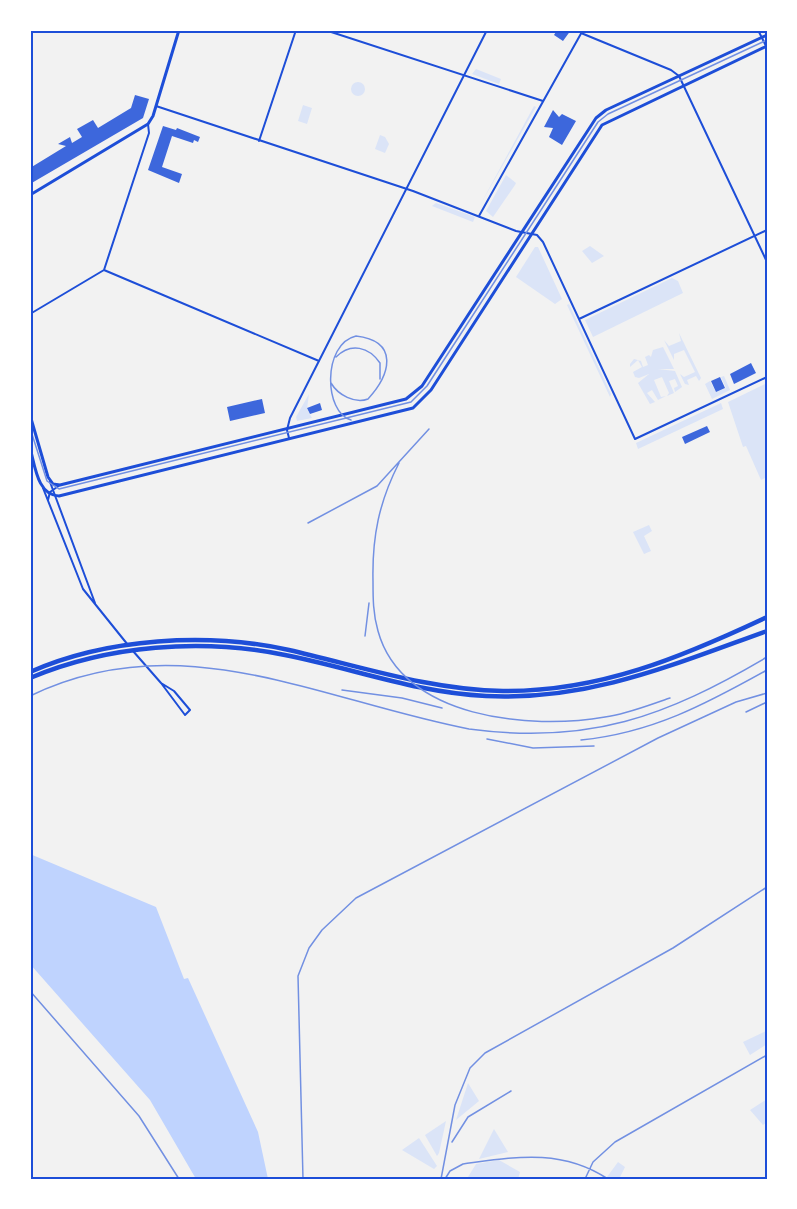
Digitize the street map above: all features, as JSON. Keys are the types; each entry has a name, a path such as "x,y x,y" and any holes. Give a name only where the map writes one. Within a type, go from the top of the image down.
{"highway":[{"path":"30,672 96,651 150,644 215,642 287,650 445,686 502,691 537,690 589,683 660,664 767,617"},
{"path":"30,678 115,654 172,647 215,646 285,655 460,694 540,696 575,692 624,681 767,631"}],"street":[{"path":"30,314 104,270 149,133 148,124 156,106 179,30"},
{"path":"259,141 296,30"},
{"path":"325,30 464,74 543,102"},
{"path":"290,439 287,430 290,418 487,30"},
{"path":"43,488 54,496 399,413 420,403 431,390 602,125 767,47 758,30"},
{"path":"479,216 582,32 671,70 679,76 767,262"},
{"path":"48,503 52,489 60,485 287,430 398,402 413,396 427,379 599,115 767,35"},
{"path":"156,106 406,190 522,232 537,235 543,243 635,439 767,377"},
{"path":"30,195 148,124"},
{"path":"579,319 767,230"},
{"path":"104,270 319,361"},
{"path":"30,415 54,496 95,603"},
{"path":"30,448 48,503 78,580 185,715 190,710 174,691 161,683"},
{"path":"49,479 53,484 60,485"}],"shaded area":[{"path":"476,69 501,79 499,84 472,74"},
{"path":"358,82 363,84 365,89 363,94 358,96 353,94 351,89 353,84"},
{"path":"303,105 312,108 307,124 298,121"},
{"path":"534,106 536,107 479,207"},
{"path":"380,135 385,137 389,144 385,153 375,149"},
{"path":"506,175 516,183 493,217 486,211"},
{"path":"436,203 475,217 473,222 432,206"},
{"path":"590,246 604,256 592,263 582,251"},
{"path":"535,247 538,247 562,299 555,304 516,277"},
{"path":"672,278 678,281 683,293 593,337 585,320"},
{"path":"569,304 611,394 610,397 567,305"},
{"path":"679,333 701,378 699,381 696,376 687,380 689,385 685,384 680,374 684,377 695,372 684,350 674,354 674,360 664,340 669,346 681,341"},
{"path":"663,347 674,369 658,369 675,371 682,387 675,392 674,388 678,386 675,379 669,381 674,393 667,396 669,393 662,377 654,380 661,397 666,396 658,400 652,390 647,393 655,402 650,404 638,383 649,374 639,378 635,377 633,372 642,367 638,360 641,361 643,367 648,365 645,357 649,355 651,357 653,350"},
{"path":"634,359 638,360 630,367"},
{"path":"724,376 730,390 712,399 705,384 710,381 716,392 726,388 721,377"},
{"path":"767,383 767,477 761,480 746,446 743,447 728,402"},
{"path":"309,394 307,409 312,418 297,421 296,417"},
{"path":"721,403 723,409 638,449 636,443"},
{"path":"649,525 652,531 644,536 651,551 644,554 633,532"},
{"path":"766,1031 767,1044 750,1055 743,1042"},
{"path":"468,1083 479,1101 456,1120"},
{"path":"767,1099 767,1122 763,1125 750,1110"},
{"path":"446,1121 439,1153 437,1156 425,1135"},
{"path":"494,1129 508,1152 479,1159"},
{"path":"419,1138 437,1166 434,1169 402,1150"},
{"path":"499,1160 520,1172 518,1179 468,1177 476,1164"},
{"path":"618,1162 625,1167 620,1177 610,1179 607,1177"}],"water":[{"path":"30,854 156,907 184,979 188,978 258,1132 268,1179 196,1179 150,1100 30,964"}],"building":[{"path":"557,30 571,30 563,41 554,35"},
{"path":"135,95 149,99 143,118 30,184 30,168 66,146 58,144 70,137 72,143 82,137 77,129 93,120 98,128 131,108"},
{"path":"553,110 559,117 562,114 576,121 562,145 549,137 553,128 544,127"},
{"path":"163,126 176,130 177,128 200,137 198,142 194,140 193,143 172,136 162,167 182,174 179,183 148,170"},
{"path":"751,363 756,373 734,384 730,374"},
{"path":"720,377 725,388 716,392 711,381"},
{"path":"262,399 265,413 230,421 227,407"},
{"path":"320,403 322,410 310,414 307,408"},
{"path":"707,426 710,432 685,444 682,437"}],"tram line":[{"path":"30,428 47,481 59,489 411,402 427,386 598,122 608,114 767,40"},
{"path":"331,383 338,391 347,397 358,400 368,399 386,369 385,352 379,344 370,339 356,336 345,342 337,352 332,364 331,378 332,392 342,415 351,420"},
{"path":"336,357 348,349 365,350 380,363 380,379"}],"railway":[{"path":"308,523 377,486 429,429"},
{"path":"399,463 386,492 378,520 373,565 374,606 378,631 392,660 413,683 441,700 473,712 507,719 575,721 613,716 670,698"},
{"path":"365,636 369,603"},
{"path":"30,696 86,675 141,666 195,667 250,674 469,729 512,733 552,733 625,722 660,710 694,696 767,657"},
{"path":"581,740 655,724 700,705 767,670"},
{"path":"342,690 402,698 442,708"},
{"path":"303,1179 298,976 309,948 322,930 356,898 658,738 736,702 767,693"},
{"path":"746,712 767,702"},
{"path":"487,739 533,748 594,746"},
{"path":"441,1179 455,1105 470,1068 485,1053 673,948 767,887"},
{"path":"30,991 139,1116 179,1179"},
{"path":"585,1179 593,1162 615,1142 767,1055"},
{"path":"452,1142 468,1117 511,1091"},
{"path":"445,1179 450,1171 463,1164 519,1157 537,1157 573,1163 608,1179"}]}
